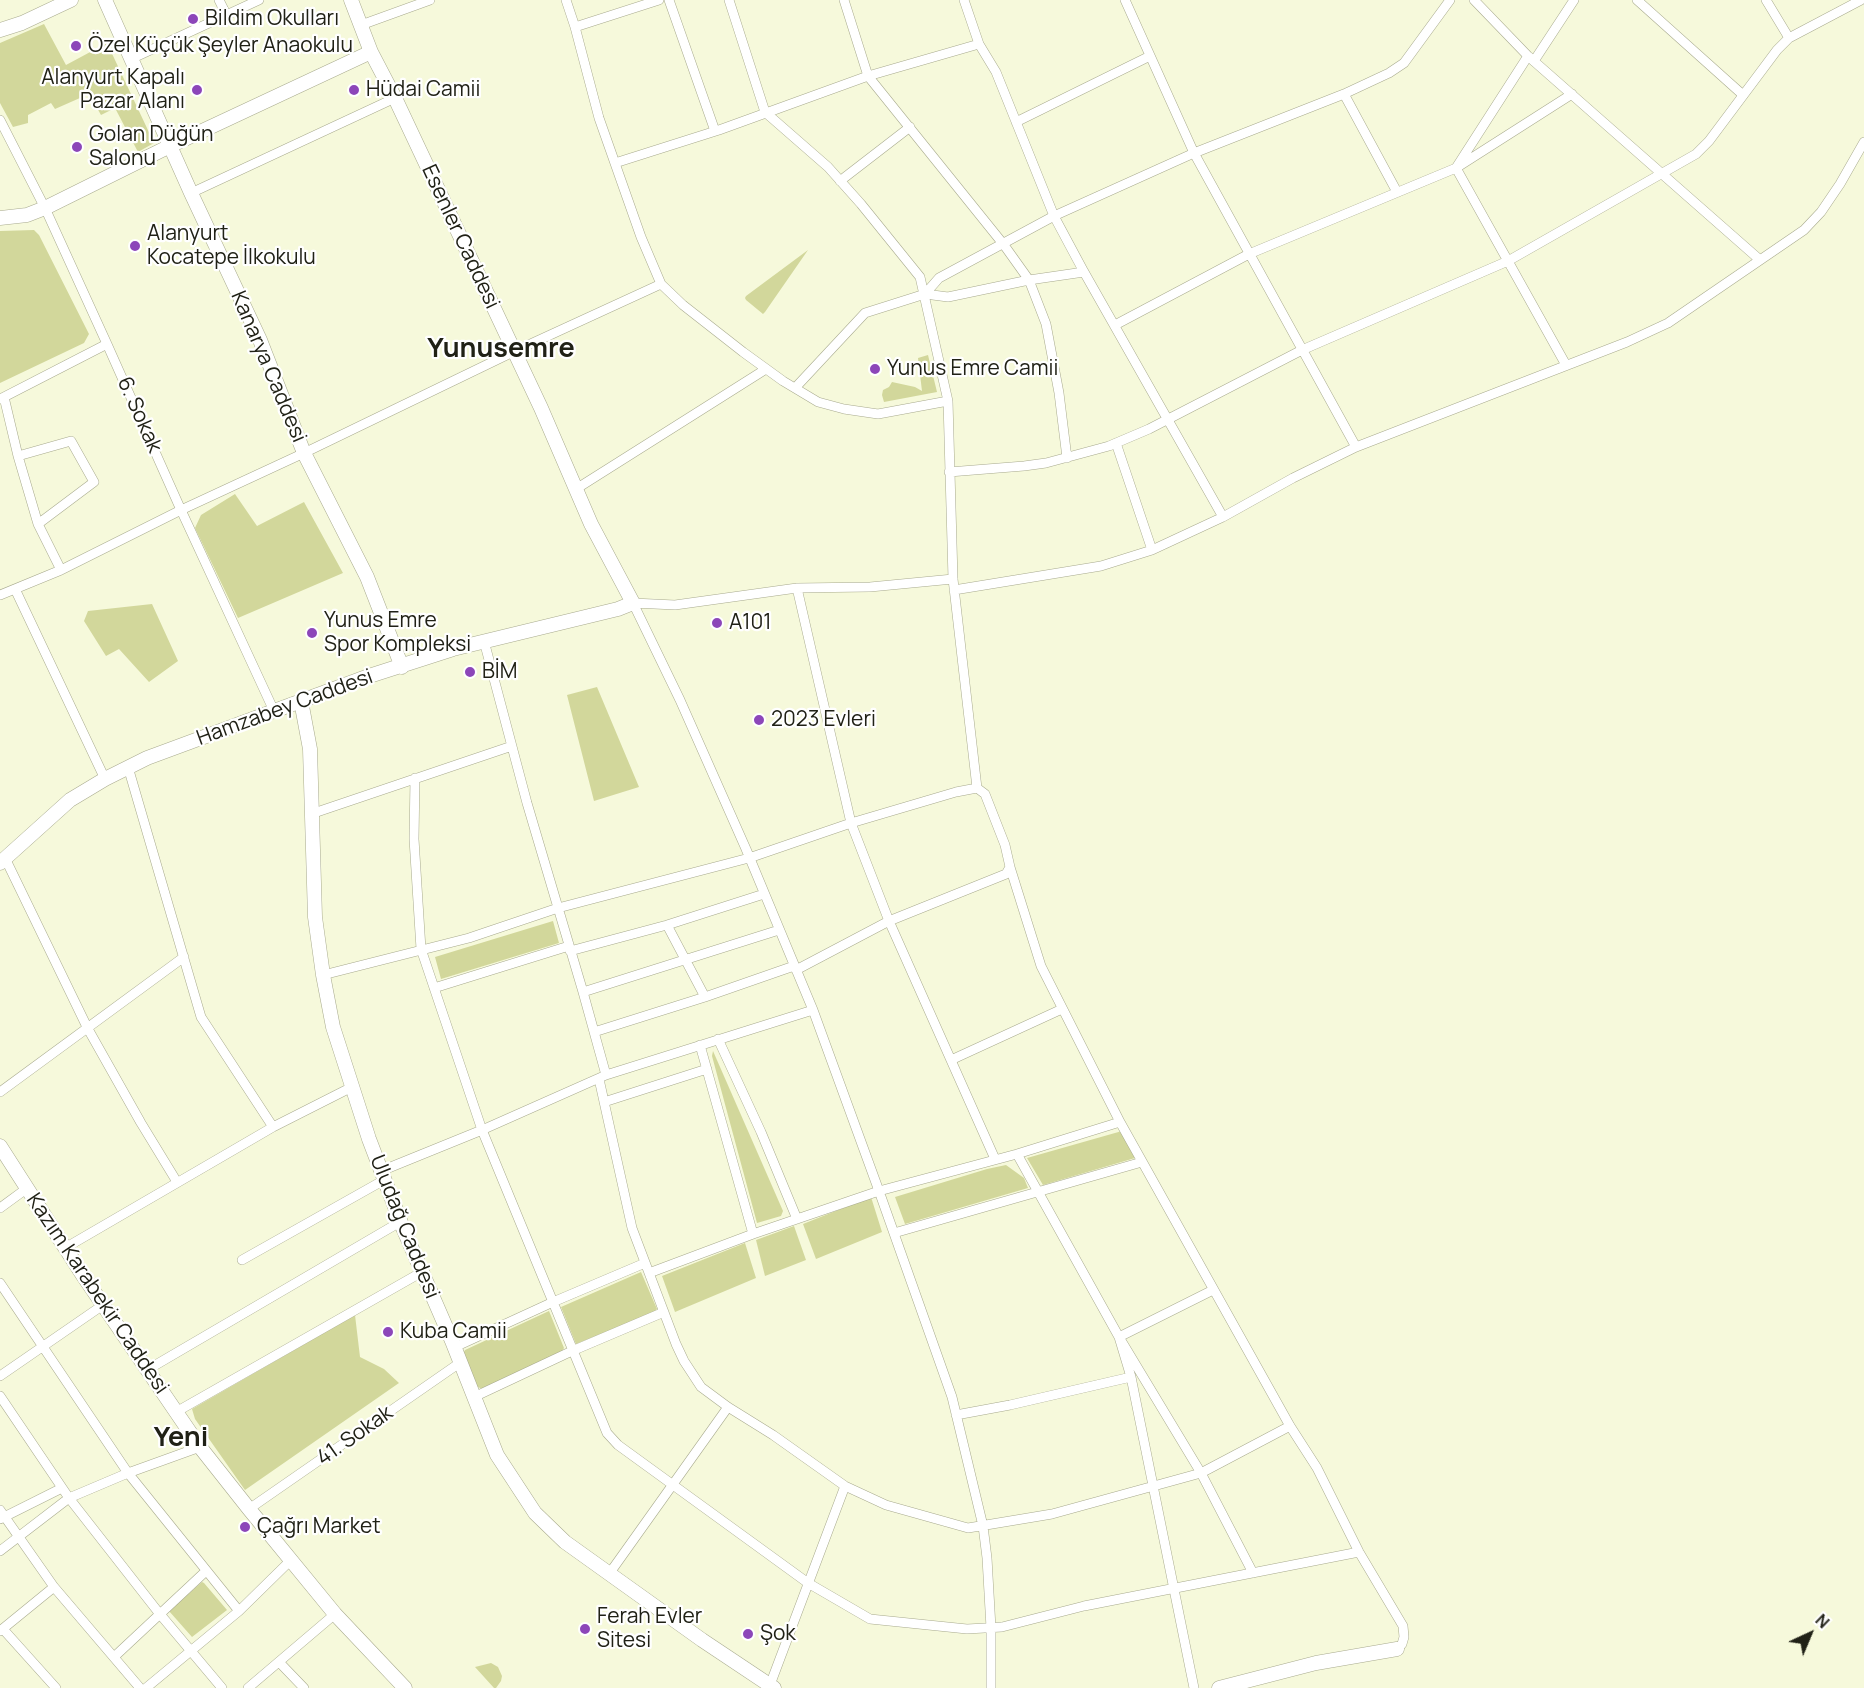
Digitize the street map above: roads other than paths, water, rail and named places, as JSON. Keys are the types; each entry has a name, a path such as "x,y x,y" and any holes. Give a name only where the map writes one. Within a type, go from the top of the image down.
{"street":[{"path":"0,30 22,23 70,0"},
{"name":"Kanarya Caddesi","path":"105,0 191,193 260,340 304,453 367,578 402,667"},
{"path":"219,0 226,14"},
{"path":"131,59 259,0"},
{"name":"Esenler Caddesi","path":"351,0 371,52 395,98 541,408 576,489 633,603"},
{"path":"361,24 430,0"},
{"path":"566,0 599,118 641,237 661,284 683,305 766,369 818,402 878,414 948,401"},
{"path":"575,27 659,0"},
{"path":"669,0 715,131"},
{"path":"729,0 765,112 828,167 920,277 948,401 953,579 977,788 985,794 1005,845 1041,966 1120,1122 1290,1426 1317,1468 1359,1552 1403,1626 1404,1637 1397,1649 1316,1663 1219,1688"},
{"path":"844,0 868,76 1004,244 1029,280 1046,324 1059,393 1067,458"},
{"path":"964,0 979,44 996,72 1054,216 1223,517"},
{"path":"1125,0 1194,153 1356,447"},
{"path":"925,294 939,278 1054,216 1194,153 1344,94 1389,73 1404,63 1449,0"},
{"path":"1474,0 1531,58 1760,260"},
{"path":"1456,168 1531,58 1574,0"},
{"path":"1637,0 1743,95"},
{"path":"1766,0 1789,38"},
{"path":"949,472 1024,466 1067,458 1116,443 1302,350 1508,261 1696,154 1709,141 1777,50 1789,38 1861,0"},
{"path":"615,163 715,131 868,76 979,44"},
{"path":"0,218 27,215 45,208 170,146 371,52"},
{"path":"1016,122 1150,56"},
{"path":"1344,94 1397,192"},
{"path":"1115,326 1249,254 1456,168 1572,94"},
{"path":"191,193 395,98"},
{"name":"6. Sokak","path":"0,120 45,208 274,711"},
{"path":"840,181 910,128"},
{"path":"954,590 1101,566 1152,550 1223,517 1293,478 1356,447 1628,342 1668,323 1803,230 1821,212 1864,142"},
{"path":"1456,168 1566,365"},
{"path":"795,388 865,313 925,294 948,297 1029,280 1084,272"},
{"path":"0,595 61,570 181,510 661,284"},
{"path":"61,570 38,524 2,398 107,344"},
{"path":"576,489 766,369"},
{"path":"18,456 71,441 93,482 38,524"},
{"path":"1116,443 1152,550"},
{"path":"953,579 870,587 797,588 675,604 633,603 680,700 813,1010 952,1396 982,1526 987,1558 991,1628 991,1688"},
{"path":"797,588 851,823 889,921 995,1159"},
{"path":"15,589 105,779"},
{"name":"Hamzabey Caddesi","path":"2,860 70,800 147,758 366,677 453,649 618,609 633,603"},
{"path":"484,641 594,1032 603,1077 604,1102 632,1228 684,1361 701,1387 845,1486 886,1505 968,1528 1052,1514 1201,1473 1290,1426"},
{"name":"Uludağ Caddesi","path":"301,701 310,749 315,917 333,1028 382,1176 497,1455 535,1513 565,1542 702,1641 771,1687"},
{"path":"311,814 512,746"},
{"path":"128,767 201,1017 273,1127"},
{"path":"415,778 414,839 421,949 482,1130 572,1351 608,1433 618,1445 808,1583 870,1619 967,1629 1002,1627 1084,1606 1359,1552"},
{"path":"323,975 481,934 558,908 749,858 851,823 977,788"},
{"path":"2,860 88,1029 177,1182"},
{"path":"594,1032 795,968 889,921 1006,874 1010,867"},
{"path":"434,988 570,949 667,925 764,894"},
{"path":"667,925 705,997"},
{"path":"583,992 779,930"},
{"path":"0,1092 184,957"},
{"path":"951,1060 1062,1009"},
{"path":"242,1260 382,1176 603,1077 813,1010"},
{"path":"718,1039 761,1132 797,1219"},
{"path":"700,1045 753,1234"},
{"path":"604,1102 707,1069"},
{"path":"65,1248 273,1127 352,1087"},
{"path":"454,1347 553,1302 647,1268 879,1191 1017,1154 1120,1122"},
{"name":"Kazım Karabekir Caddesi","path":"0,1146 65,1248 200,1447 336,1614 405,1688"},
{"path":"1017,1154 1119,1337 1201,1473 1253,1573"},
{"path":"894,1233 1142,1162"},
{"path":"0,1208 26,1189"},
{"path":"147,1370 400,1222"},
{"path":"176,1412 422,1272"},
{"path":"0,1283 128,1473 239,1611"},
{"path":"1119,1337 1213,1290"},
{"path":"0,1376 103,1305"},
{"path":"474,1397 572,1351 664,1312"},
{"path":"1119,1337 1131,1377 1194,1688"},
{"name":"41. Sokak","path":"249,1509 460,1362"},
{"path":"956,1415 1131,1377"},
{"path":"0,1396 69,1498 159,1613 222,1688"},
{"path":"609,1574 728,1407"},
{"path":"0,1551 69,1498 128,1473 200,1447"},
{"path":"771,1687 845,1486"},
{"path":"62,1488 1,1515 54,1587 140,1688"},
{"path":"146,1688 239,1611 291,1560"},
{"path":"114,1657 206,1571"},
{"path":"54,1587 1,1630 55,1687"},
{"path":"248,1688 336,1614"},
{"path":"279,1662 304,1688"}],"place":[{"name":"Bildim Okulları","path":"193,19"},
{"name":"Özel Küçük Şeyler Anaokulu","path":"76,46"},
{"name":"Alanyurt Kapalı Pazar Alanı","path":"197,90"},
{"name":"Hüdai Camii","path":"354,90"},
{"name":"Golan Düğün Salonu","path":"77,147"},
{"name":"Alanyurt Kocatepe İlkokulu","path":"135,246"},
{"name":"Yunus Emre Camii","path":"875,369"},
{"name":"A101","path":"717,623"},
{"name":"Yunus Emre Spor Kompleksi","path":"312,633"},
{"name":"BİM","path":"470,672"},
{"name":"2023 Evleri","path":"759,720"},
{"name":"Kuba Camii","path":"388,1332"},
{"name":"Çağrı Market","path":"245,1527"},
{"name":"Ferah Evler Sitesi","path":"585,1629"},
{"name":"Şok","path":"748,1634"}],"district":[{"name":"Yunusemre","path":"501,349"},
{"name":"Yeni","path":"181,1438"}]}
